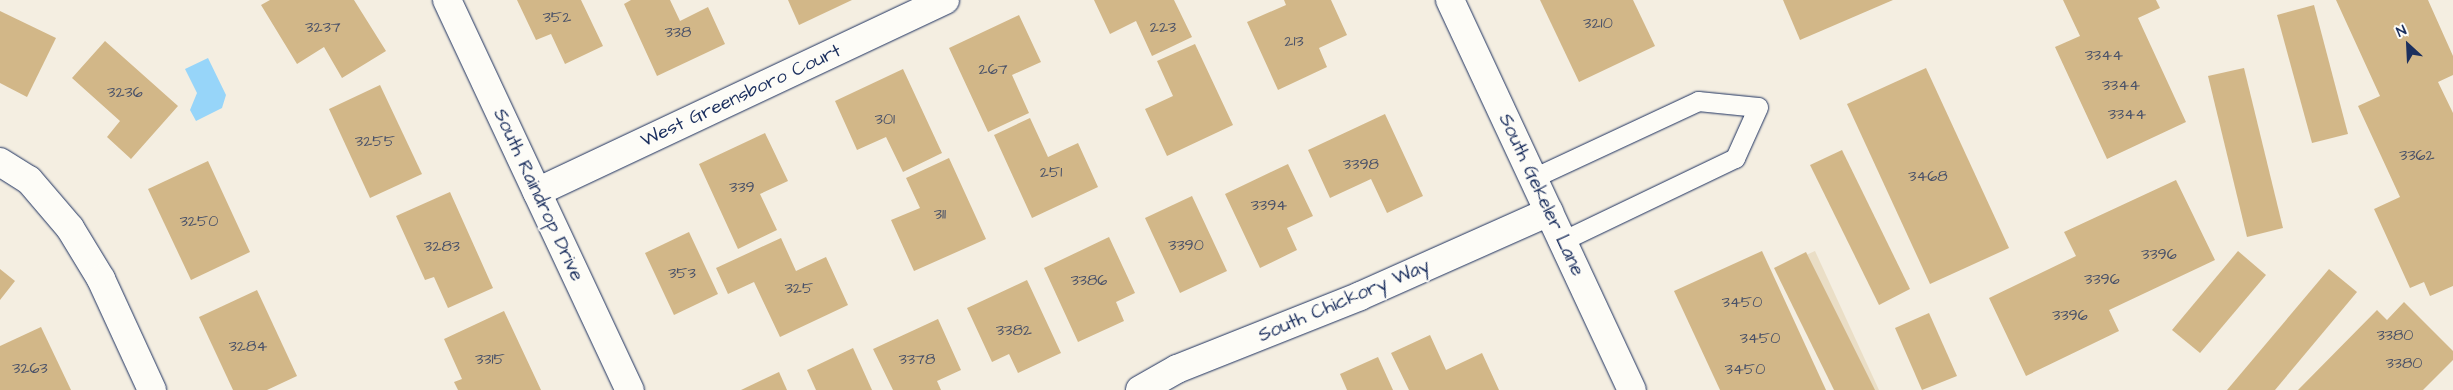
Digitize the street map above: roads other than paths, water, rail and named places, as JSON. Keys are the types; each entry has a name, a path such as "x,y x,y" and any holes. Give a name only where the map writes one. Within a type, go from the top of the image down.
{"street":[{"name":"South Raindrop Drive","path":"447,0 630,390"},
{"name":"West Greensboro Court","path":"537,192 945,0"},
{"name":"South Gekeler Lane","path":"1450,0 1632,390"},
{"path":"0,162 29,180 70,228 101,279 152,390"},
{"name":"South Chickory Way","path":"1140,390 1177,369 1360,296 1549,212"}],"lane":[{"path":"1533,178 1698,101 1758,107 1735,158 1562,241"}],"water":[{"path":"208,58 226,95 222,108 196,121 190,110 197,93 185,69"}]}
